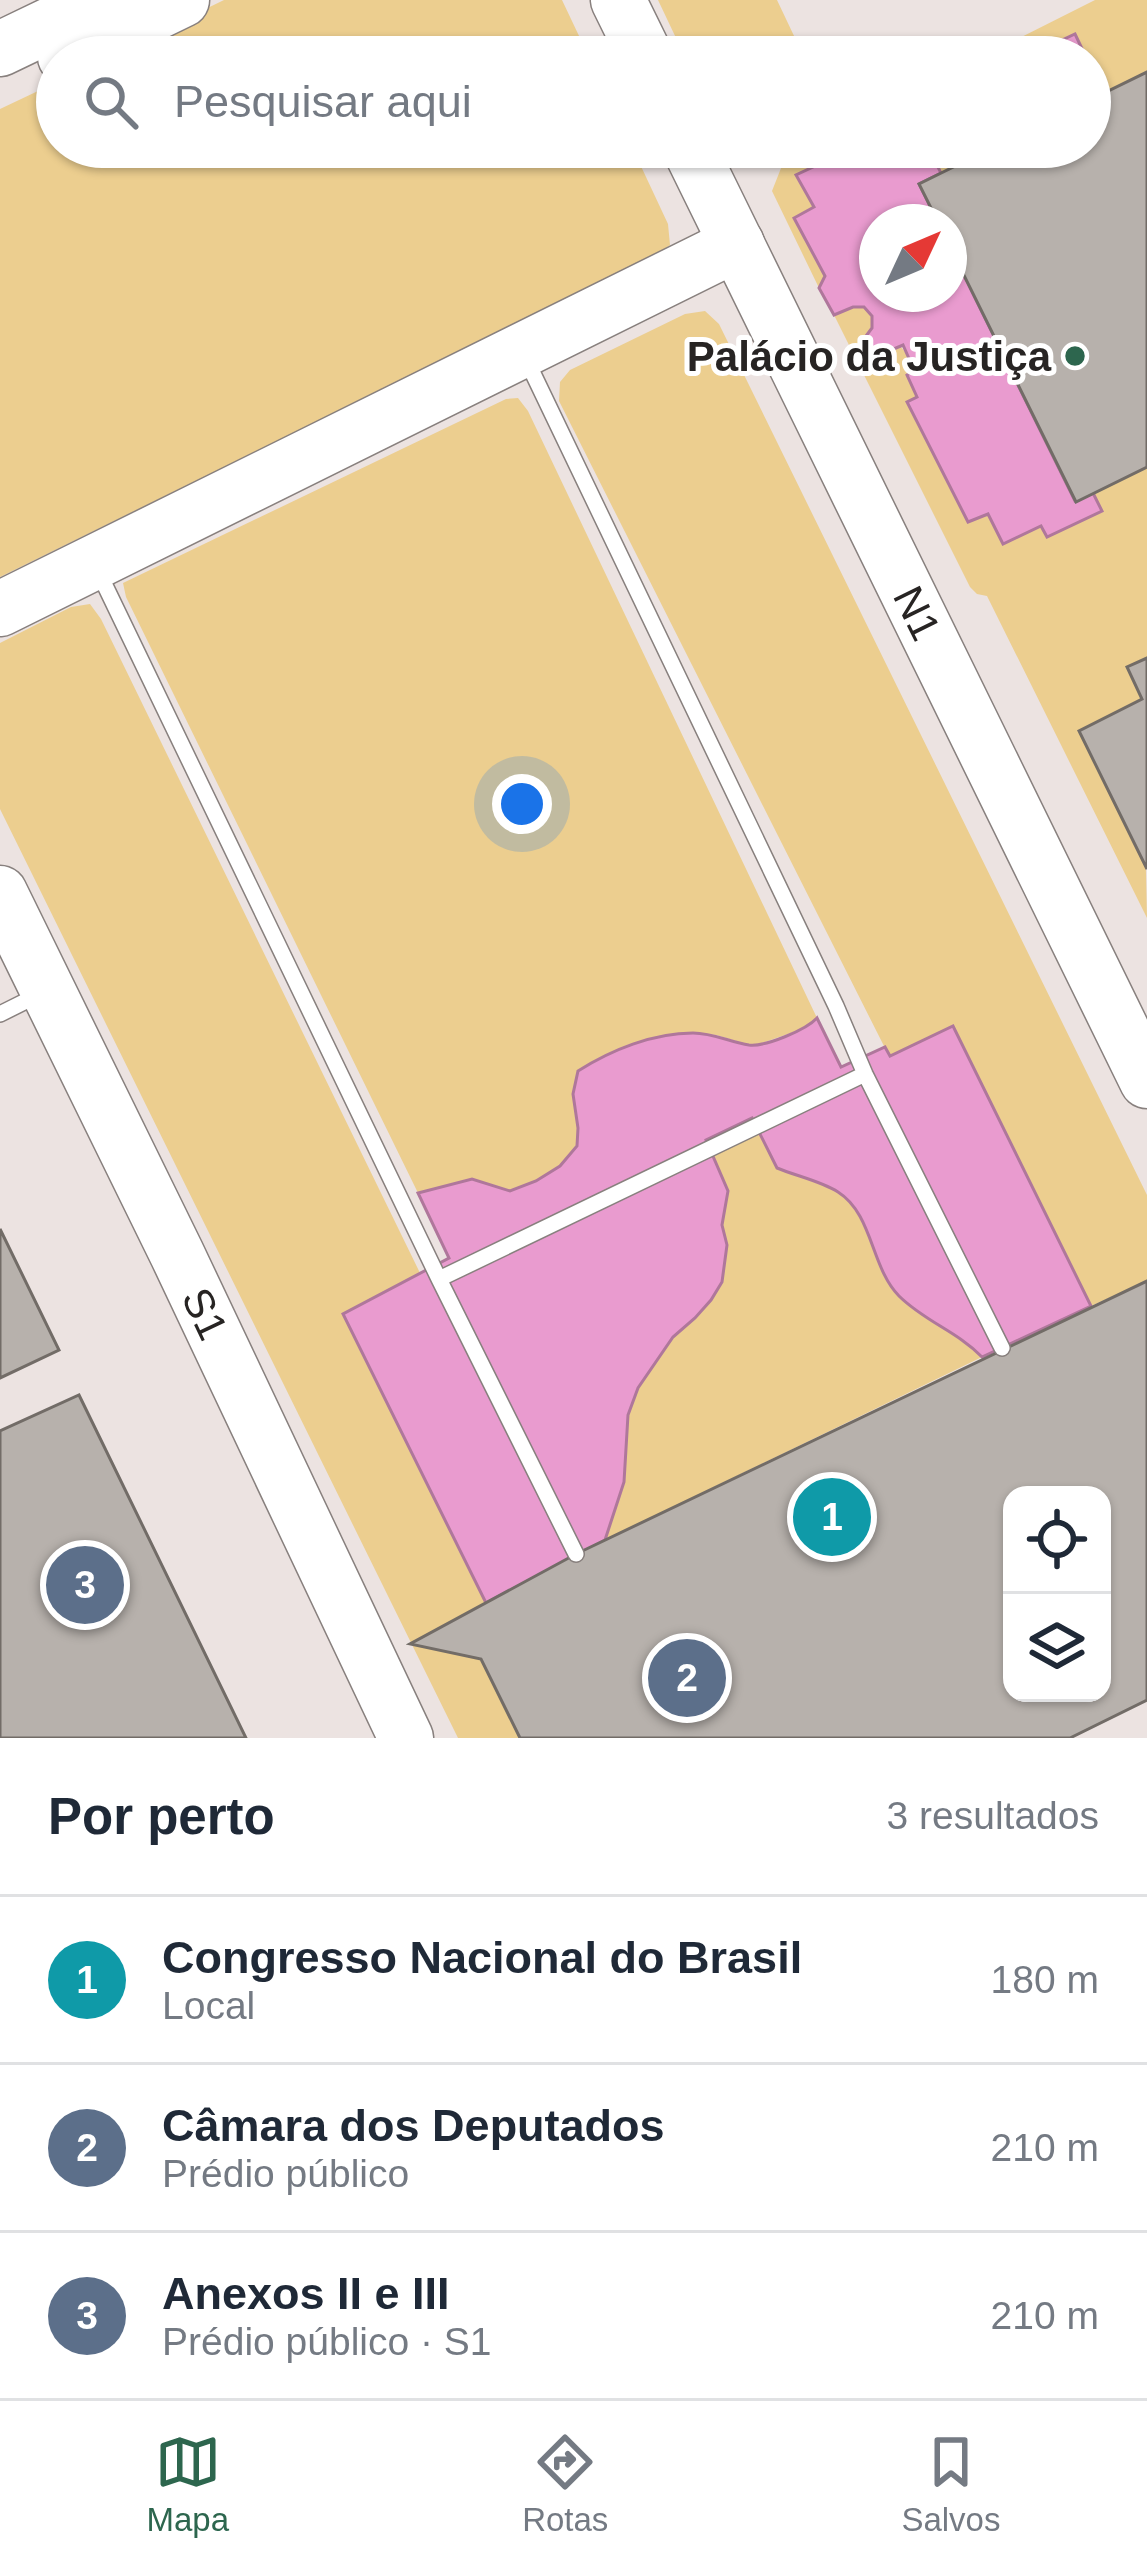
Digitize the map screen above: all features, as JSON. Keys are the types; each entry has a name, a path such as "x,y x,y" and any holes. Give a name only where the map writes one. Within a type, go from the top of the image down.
{"highway":[{"path":"0,49 102,0"},
{"path":"108,36 182,0"},
{"path":"618,0 636,36"},
{"path":"0,88 36,71"},
{"name":"N1","path":"699,168 1147,1081"},
{"path":"0,609 737,244"},
{"name":"S1","path":"0,893 406,1738"}],"lane":[{"path":"522,351 865,1074 1002,1348"},
{"path":"94,562 575,1554"},
{"path":"0,1014 48,990"},
{"path":"439,1279 865,1074"}],"shaded area":[{"path":"224,0 562,0 579,36 150,36"},
{"path":"658,0 777,0 794,36 675,36"},
{"path":"1095,0 1147,0 1147,72 1111,89 1111,36 1024,36"},
{"path":"36,92 36,168 642,168 668,224 670,245 0,577 0,109"},
{"path":"781,168 812,168 797,175 815,207 795,219 825,276 819,288 772,191"},
{"path":"811,168 938,168 941,173 919,184 929,204 859,204 859,307 834,315 819,288 825,276 794,218 814,207 796,175"},
{"path":"967,282 1075,501 1093,493 1102,511 1047,537 1041,526 1003,544 988,514 968,522 907,402 917,397 907,375 914,370 903,345 875,357 866,336 872,316 868,312 967,312"},
{"path":"853,307 868,312 872,328 907,354 917,398 908,403 968,522 988,514 1041,525 1046,537 1101,511 1093,493 1147,467 1147,658 1127,668 1142,699 1147,918 987,596 970,587 834,315"},
{"path":"705,311 719,324 1147,1195 1147,1281 1091,1306 953,1027 889,1056 559,401 560,382 570,370 685,314"},
{"path":"518,398 817,1018 808,1027 753,1046 716,1035 662,1036 573,1094 577,1146 560,1166 509,1191 472,1179 418,1193 123,583 506,399"},
{"path":"90,604 420,1273 344,1315 486,1603 412,1644 0,809 0,643 71,607"},
{"path":"817,1018 841,1067 885,1047 890,1056 953,1026 1091,1306 982,1357 899,1296 850,1202 824,1185 777,1168 752,1118 706,1140 728,1191 722,1225 727,1245 722,1282 695,1318 673,1337 638,1388 628,1415 624,1482 605,1540 486,1603 343,1314 449,1258 418,1193 472,1179 510,1191 560,1166 577,1146 573,1094 578,1071 648,1039 700,1033 756,1045 795,1032"},
{"path":"752,1118 777,1168 824,1185 850,1202 899,1296 982,1357 605,1540 624,1482 628,1415 638,1388 673,1337 695,1318 722,1282 727,1245 722,1225 728,1191 705,1140"},
{"path":"412,1644 481,1659 520,1738 458,1738"}],"building":[{"name":"Palácio da Justiça","path":"1147,72 1147,467 1076,502 967,281 967,204 929,204 919,184 951,168 1111,168 1111,90"},
{"path":"1147,658 1147,869 1079,731 1142,699 1127,667"},
{"path":"0,1229 59,1350 0,1378"},
{"path":"1147,1281 1147,1700 1070,1738 520,1738 481,1659 410,1644 576,1554"},
{"path":"79,1395 246,1738 0,1738 0,1431"}],"place":[{"name":"Palácio da Justiça","path":"1075,356"},
{"name":"Congresso Nacional do Brasil","path":"832,1517"},
{"name":"Anexos II e III","path":"85,1585"},
{"name":"Câmara dos Deputados","path":"687,1678"}]}
